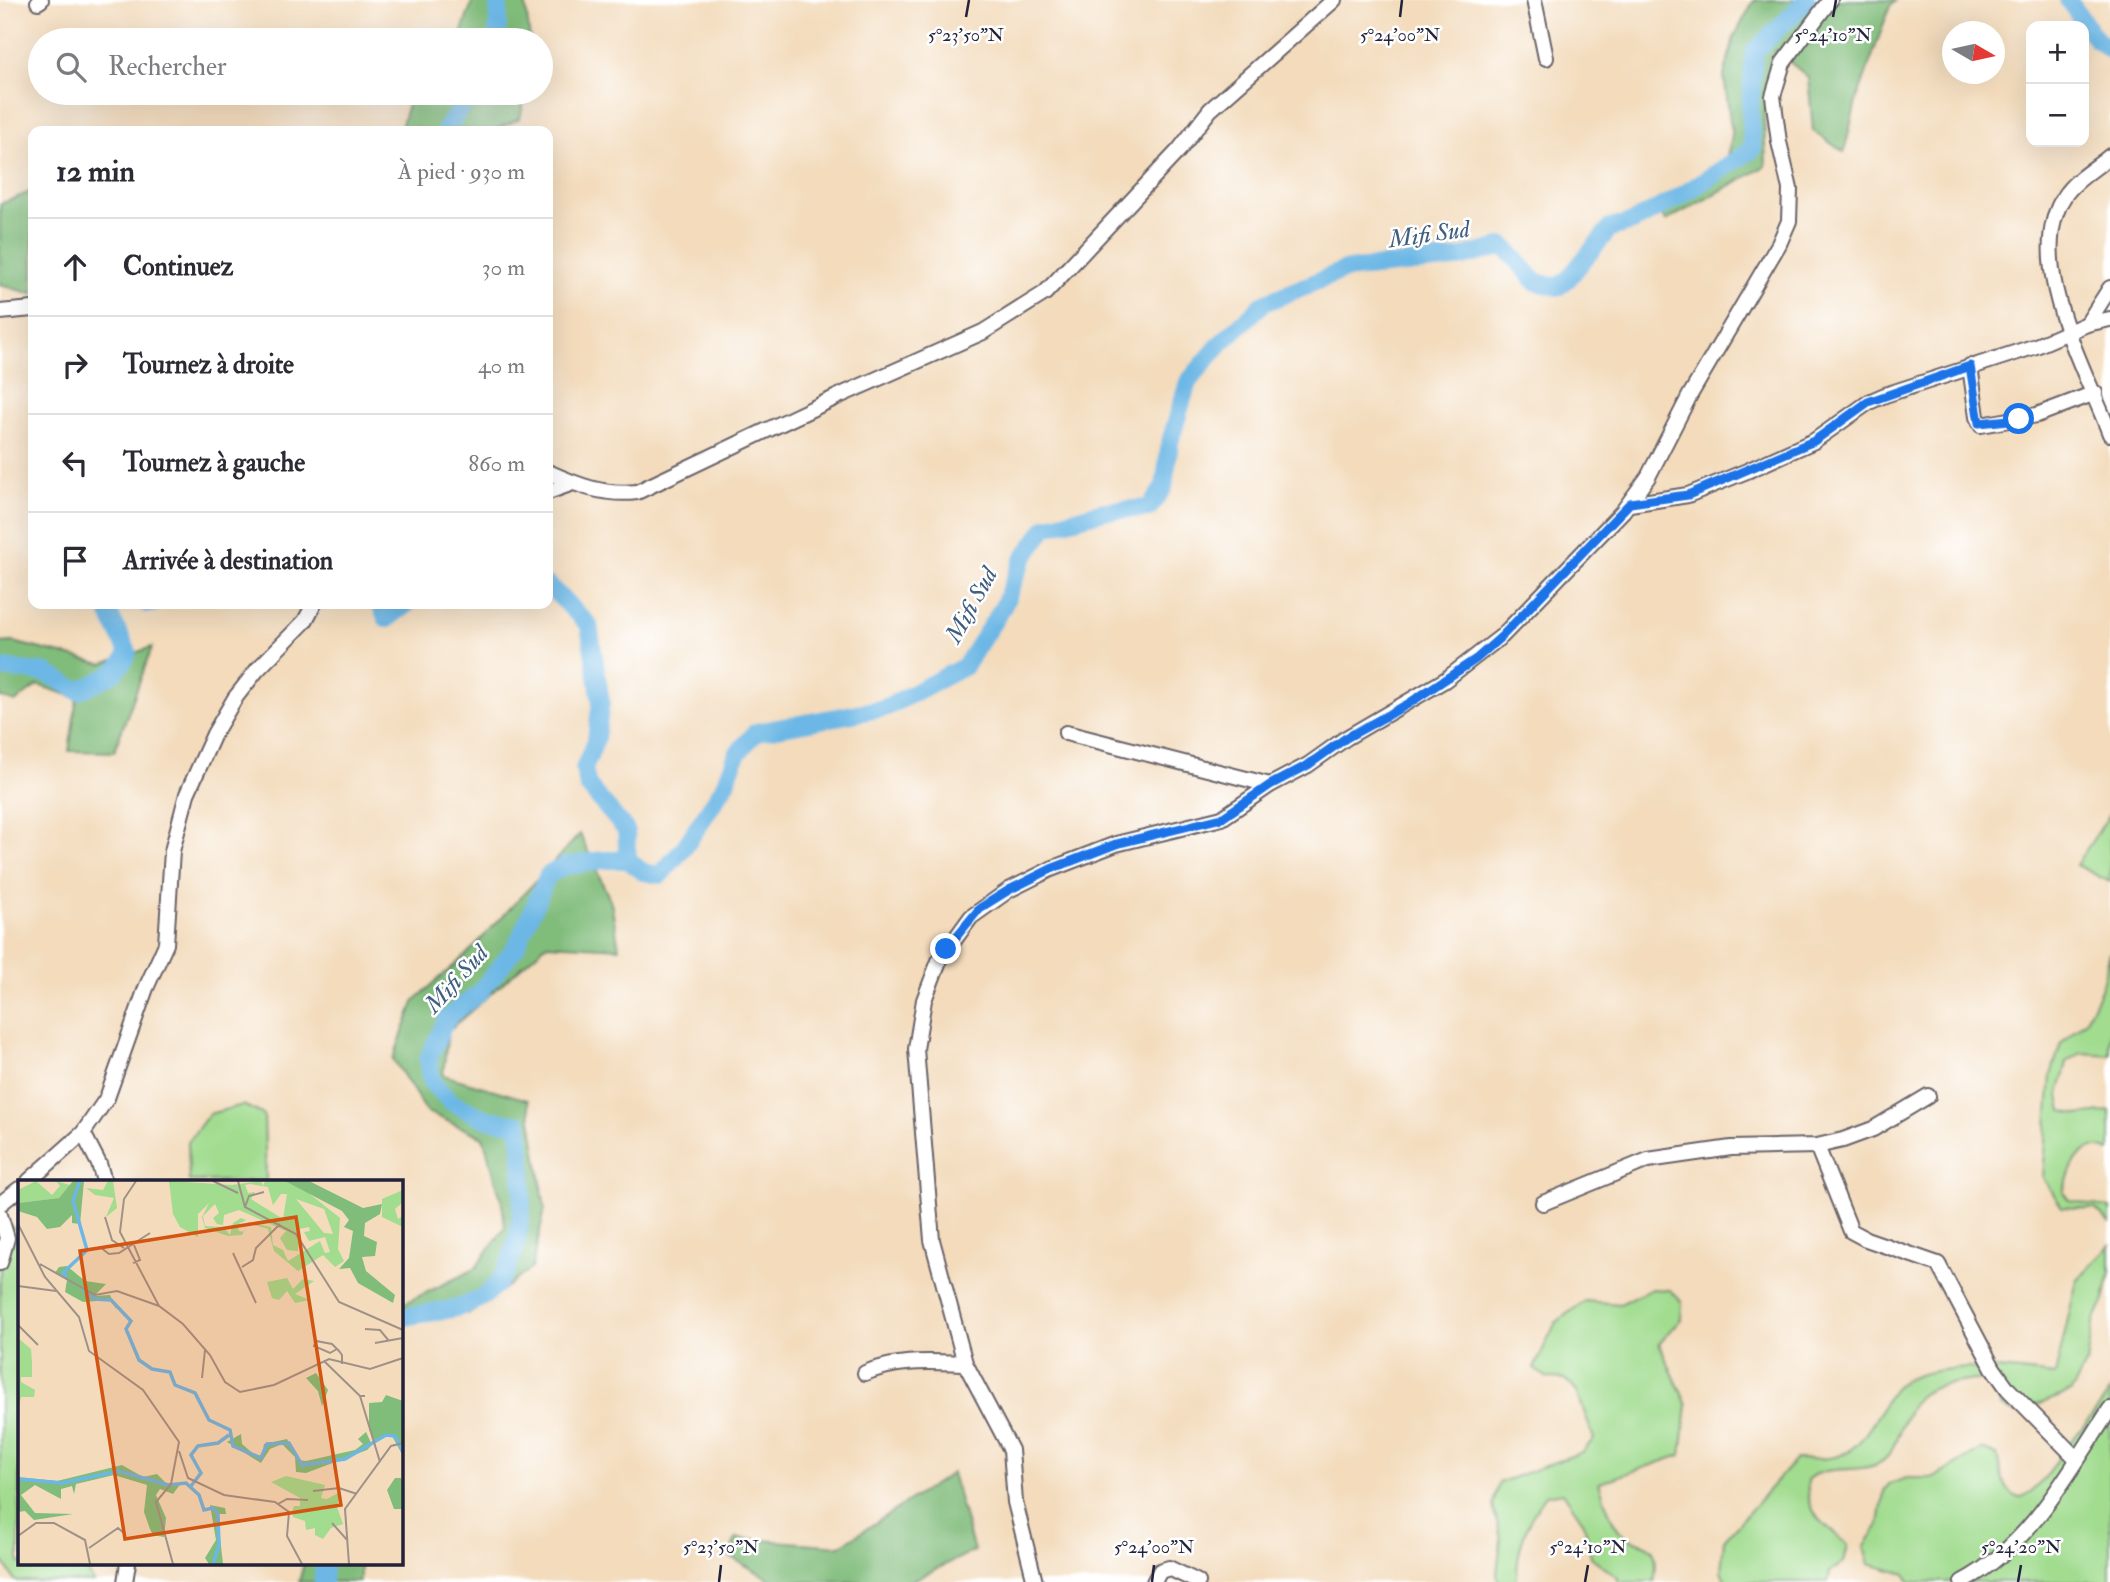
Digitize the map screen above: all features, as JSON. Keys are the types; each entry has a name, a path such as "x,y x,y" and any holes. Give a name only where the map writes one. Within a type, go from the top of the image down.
{"street":[{"path":"553,474 573,483 619,494 637,492 841,395 983,332 1016,312 1045,293 1179,150 1210,110 1334,0"},
{"path":"1534,0 1546,58"},
{"path":"1035,1582 1017,1512 1011,1450 965,1363 932,1240 918,1096 916,1042 923,1000 939,961 971,917 1009,890 1051,869 1116,844 1222,818 1270,785 1408,704 1476,659 1630,503 1779,244 1791,206 1773,96 1776,78 1830,0"},
{"path":"2110,156 2066,193 2058,209 2051,253 2053,280 2068,334 2110,434"},
{"path":"2087,324 2110,288"},
{"path":"0,312 28,309"},
{"path":"1630,503 1688,495 1814,441 1868,402 2068,334 2087,324 2110,319"},
{"path":"1970,366 1977,417 1982,425 2037,415 2095,393"},
{"path":"553,490 573,483"},
{"path":"30,1180 83,1133 107,1098 146,988 166,944 176,834 187,794 203,755 236,698 257,670 305,621 311,609"},
{"path":"1066,733 1270,785"},
{"path":"1543,1203 1656,1159 1731,1148 1816,1146 1873,1129 1928,1096"},
{"path":"83,1133 99,1164 104,1180"},
{"path":"1816,1146 1851,1231 1866,1239 1938,1264 1993,1368 2008,1388 2077,1459"},
{"path":"0,1204 18,1190"},
{"path":"0,1215 7,1238 0,1264"},
{"path":"865,1373 912,1360 965,1363"},
{"path":"1962,1582 1991,1563 2027,1530 2110,1409"},
{"path":"125,1582 128,1564"},
{"path":"1154,1582 1160,1571 1169,1568 1198,1582"}],"green space":[{"path":"473,0 525,0 528,28 463,28"},
{"path":"1754,0 1896,0 1890,6 1856,102 1844,152 1813,131 1808,77 1775,50 1764,119 1766,166 1666,221 1651,204 1727,162 1732,135 1724,76 1734,37"},
{"path":"408,105 523,105 520,118 503,126 401,126"},
{"path":"28,193 28,293 0,285 0,204"},
{"path":"13,642 102,664 152,647 114,752 69,751 77,698 38,685 15,702 0,697 0,643"},
{"path":"2110,814 2110,882 2076,865"},
{"path":"580,834 611,902 619,948 547,944 448,1031 443,1075 528,1100 545,1208 532,1268 471,1313 402,1323 402,1305 475,1269 505,1227 502,1202 483,1137 427,1112 393,1059 415,1000 469,952"},
{"path":"2110,952 2110,1055 2081,1053 2067,1062 2059,1095 2062,1111 2079,1115 2110,1111 2110,1151 2091,1148 2084,1152 2073,1166 2063,1192 2069,1200 2110,1208 2110,1223 2095,1209 2062,1207 2043,1178 2051,1075 2061,1043 2086,1020 2101,989"},
{"path":"243,1105 264,1115 266,1180 189,1180 188,1142 209,1114"},
{"path":"5,1224 18,1230 18,1564 83,1564 94,1582 15,1581 0,1556 0,1225"},
{"path":"2110,1245 2110,1272 2104,1300 2093,1324 2087,1363 2071,1392 2016,1413 2001,1407 1992,1381 1955,1383 1923,1393 1911,1406 1893,1447 1880,1463 1870,1467 1826,1471 1808,1480 1813,1510 1824,1524 1848,1545 1844,1562 1830,1572 1828,1582 1726,1582 1721,1571 1724,1540 1796,1459 1838,1456 1856,1445 1872,1425 1895,1387 1910,1378 1950,1369 1996,1369 2055,1375 2077,1280"},
{"path":"1652,1289 1670,1290 1682,1302 1681,1319 1659,1344 1687,1405 1681,1455 1599,1483 1619,1530 1652,1549 1656,1566 1654,1582 1618,1582 1618,1578 1591,1557 1584,1523 1563,1492 1546,1495 1533,1515 1520,1547 1517,1582 1499,1582 1497,1574 1501,1539 1493,1505 1499,1483 1582,1452 1594,1439 1577,1392 1566,1379 1548,1378 1534,1369 1556,1322 1585,1301 1620,1304"},
{"path":"2110,1391 2110,1582 1911,1582 1905,1574 1869,1564 1864,1547 1879,1525 1884,1491 1889,1484 1907,1478 1934,1478 1982,1449 1997,1455 2006,1486 2020,1498 2033,1490 2044,1478"},
{"path":"952,1473 974,1551 909,1582 775,1582 729,1556 736,1538 840,1546"},
{"path":"304,1564 360,1564 360,1582 299,1582"}],"waterway":[{"path":"498,28 499,0"},
{"name":"Mifi Sud","path":"402,1318 451,1309 479,1299 496,1286 508,1267 516,1244 522,1193 519,1124 486,1119 451,1102 432,1083 428,1059 447,1018 479,993 516,947 548,875 565,866 603,860 628,860 643,872 660,875 684,848 725,785 737,754 756,732 885,708 965,666 1003,607 1023,559 1046,527 1104,511 1149,508 1164,487 1170,442 1188,382 1221,343 1264,303 1345,270 1455,259 1504,246 1536,282 1558,287 1568,279 1610,228 1633,222 1679,197 1753,149 1750,112 1754,52 1807,0"},
{"name":"Mifi Sud","path":"2068,0 2096,39 2110,50"},
{"path":"448,126 463,105"},
{"path":"553,590 589,625 601,702 596,739 584,769 588,786 626,830 628,860"},
{"path":"0,668 47,673 78,691 101,680 120,666 128,652 107,609"},
{"path":"382,609 387,619 400,609"},
{"name":"Mifi Sud","path":"323,1582 324,1564"}],"route":[{"path":"946,949 980,908 1009,890 1051,869 1116,844 1222,818 1346,738 1408,704 1476,659 1502,636 1630,503 1688,495 1814,441 1868,402 1970,366 1979,423 1982,425 2019,419"}]}
